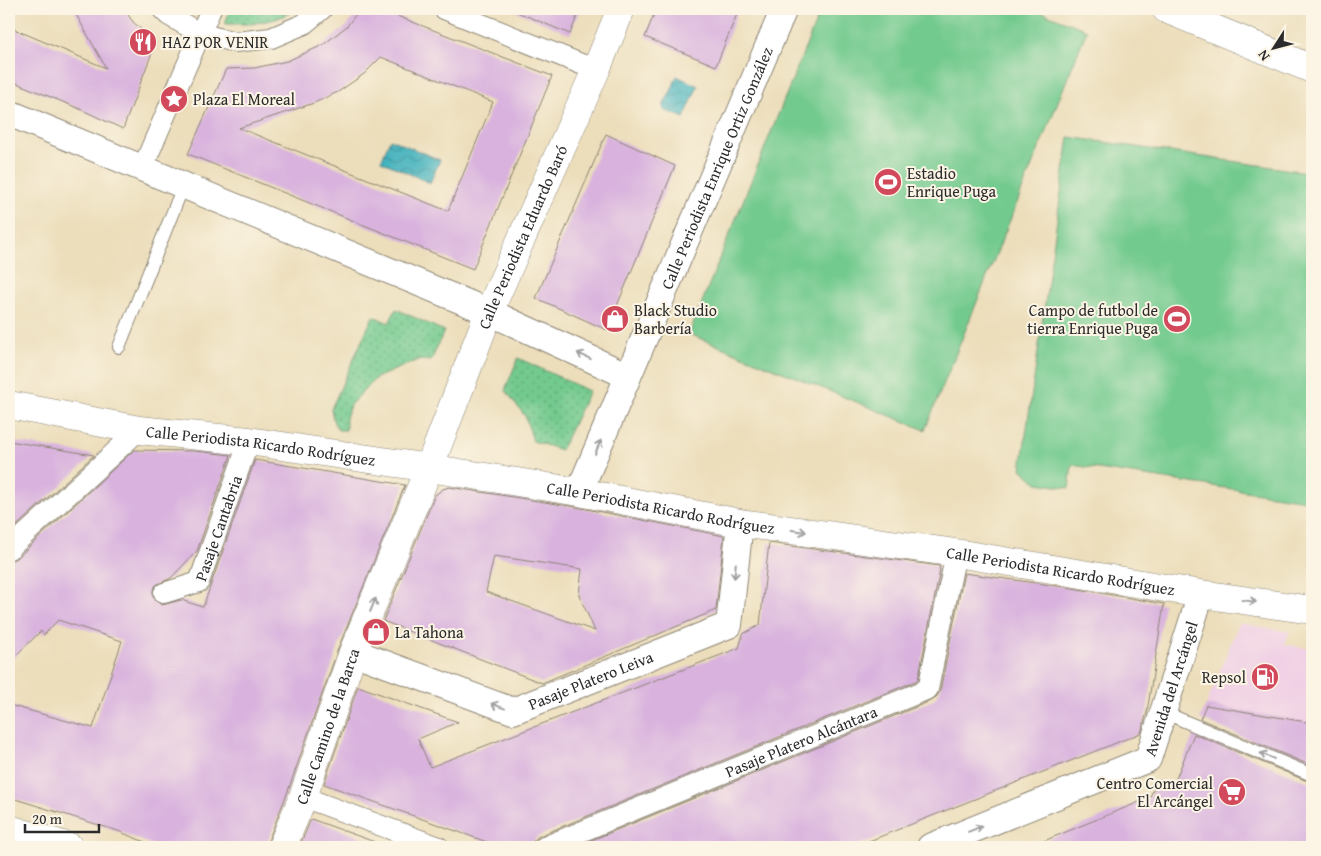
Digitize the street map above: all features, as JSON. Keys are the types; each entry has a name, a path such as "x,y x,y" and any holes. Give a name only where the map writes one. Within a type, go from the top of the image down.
{"street":[{"path":"162,9 168,15 201,34 236,42 271,38 304,24 322,9"},
{"path":"143,167 211,9"},
{"path":"444,9 596,70"},
{"name":"Calle Periodista Eduardo Baró","path":"429,468 489,312 621,9"},
{"name":"Calle Periodista Enrique Ortiz González","path":"579,492 784,9"},
{"path":"1166,9 1312,69"},
{"path":"9,113 489,312 628,376"},
{"name":"Calle Periodista Ricardo Rodríguez","path":"9,405 138,430 249,441 429,468 579,492 740,523 956,552 1201,594 1312,610"},
{"path":"9,549 138,430"},
{"name":"Pasaje Cantabria","path":"164,593 199,582 249,441"},
{"name":"Calle Camino de la Barca","path":"282,847 303,796 353,652 429,468"},
{"name":"Pasaje Platero Leiva","path":"353,652 513,711 730,625 740,523"},
{"name":"Pasaje Platero Alcántara","path":"544,847 928,689 956,552"},
{"name":"Avenida del Arcángel","path":"930,847 1148,759 1201,594"},
{"path":"303,796 439,847"},
{"path":"9,829 69,847"}],"lane":[{"path":"119,347 184,184"},
{"path":"1163,712 1312,775"}],"shaded area":[{"name":"Repsol","path":"1239,623 1290,632 1284,644 1312,649 1312,723 1206,705"}],"green space":[{"path":"230,9 299,9 276,19 251,24 225,24"},
{"name":"Estadio Enrique Puga","path":"821,9 1034,9 1087,30 925,430 689,334"},
{"name":"Campo de futbol de tierra Enrique Puga","path":"1069,137 1312,173 1312,501 1072,465 1069,488 1037,483 1021,469"},
{"path":"396,309 444,331 431,361 418,360 376,378 350,405 346,418 346,430 338,430 334,423 331,409 373,316 389,323"},
{"path":"518,358 589,391 561,450 533,441 525,416 505,390"}],"water":[{"path":"677,76 698,86 684,118 664,110 665,102"},
{"path":"390,139 440,160 430,183 381,161"}],"building":[{"path":"73,9 124,9 133,22 156,42 123,129 9,80 9,27 106,68"},
{"path":"360,9 379,9 552,76 473,269 188,154 226,69 254,68 287,61 323,45 347,26","holes":["381,57 493,102 448,211 239,128 314,103 338,92 364,74"]},
{"path":"510,9 580,9 570,34"},
{"path":"656,9 739,9 716,66 645,37"},
{"path":"606,134 675,166 607,330 536,298"},
{"path":"9,441 94,455 9,533"},
{"path":"134,450 194,451 231,455 197,551 171,578 156,585 153,590 153,596 156,601 162,605 181,600 203,607 255,460 405,485 339,646 267,847 157,847 118,831 9,797 9,705 93,728 122,641 58,620 44,635 41,631 9,662 9,561 17,558"},
{"path":"449,487 576,507 724,536 716,610 542,683 383,621 435,495","holes":["494,556 582,569 579,595 595,631 486,592"]},
{"path":"769,543 940,566 918,680 539,836 534,840 532,847 501,847 324,784 358,686 458,722 418,739 430,767 739,648 743,634 760,625"},
{"path":"964,573 1072,588 1164,604 1147,712 1141,733 854,847 575,847 933,700 940,691"},
{"path":"1206,705 1312,723 1312,766 1200,719"},
{"name":"Centro Comercial El Arcángel","path":"1194,734 1312,783 1312,847 1029,847 1149,798 1159,780 1173,786"},
{"path":"311,819 383,845 382,847 299,847"}],"place":[{"name":"HAZ POR VENIR","path":"143,42"},
{"name":"Plaza El Moreal","path":"174,99"},
{"name":"Estadio Enrique Puga","path":"888,182"},
{"name":"Black Studio Barbería","path":"615,319"},
{"name":"Campo de futbol de tierra Enrique Puga","path":"1177,319"},
{"name":"La Tahona","path":"376,632"},
{"name":"Repsol","path":"1265,677"},
{"name":"Centro Comercial El Arcángel","path":"1232,792"}]}
